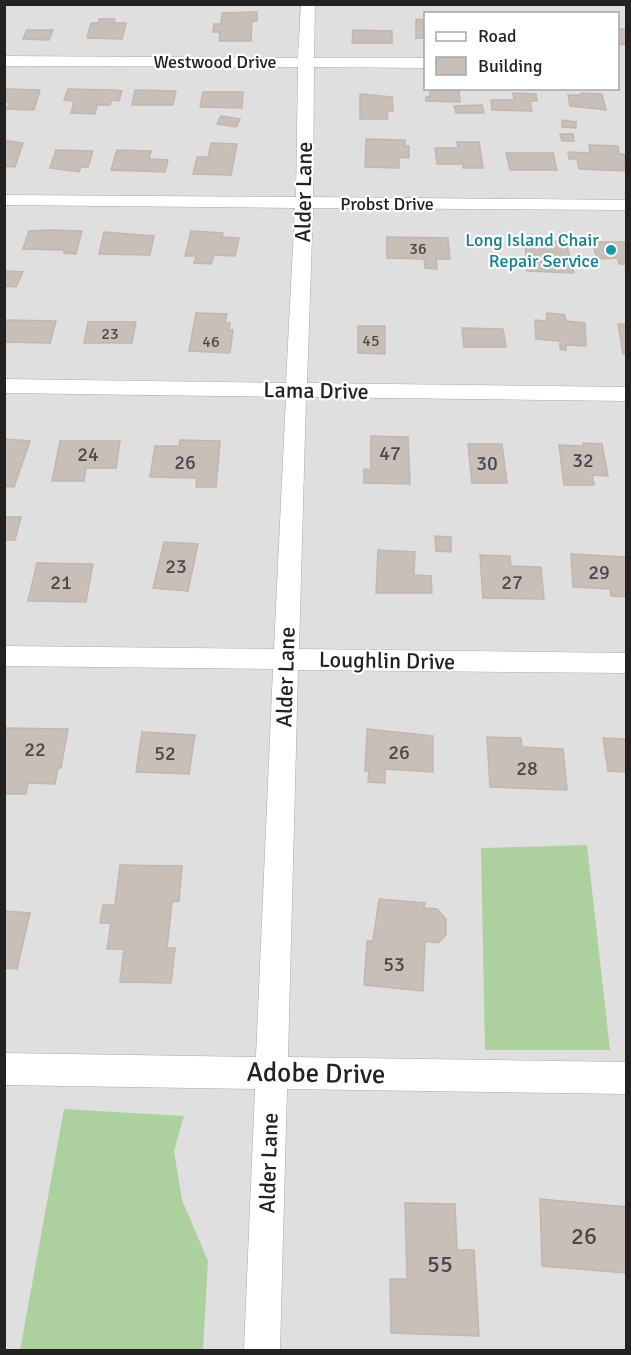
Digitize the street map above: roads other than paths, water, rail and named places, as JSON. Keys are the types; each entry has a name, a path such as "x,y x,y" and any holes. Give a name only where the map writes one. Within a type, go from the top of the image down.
{"street":[{"name":"Alder Lane","path":"262,1350 294,389 304,203 305,63 308,4"},
{"name":"Westwood Drive","path":"4,61 424,63"},
{"name":"Probst Drive","path":"4,200 627,205"},
{"name":"Lama Drive","path":"4,386 627,394"},
{"name":"Loughlin Drive","path":"4,656 627,663"},
{"name":"Adobe Drive","path":"4,1069 627,1078"}],"place":[{"name":"Long Island Chair Repair Service","path":"611,250"}]}
